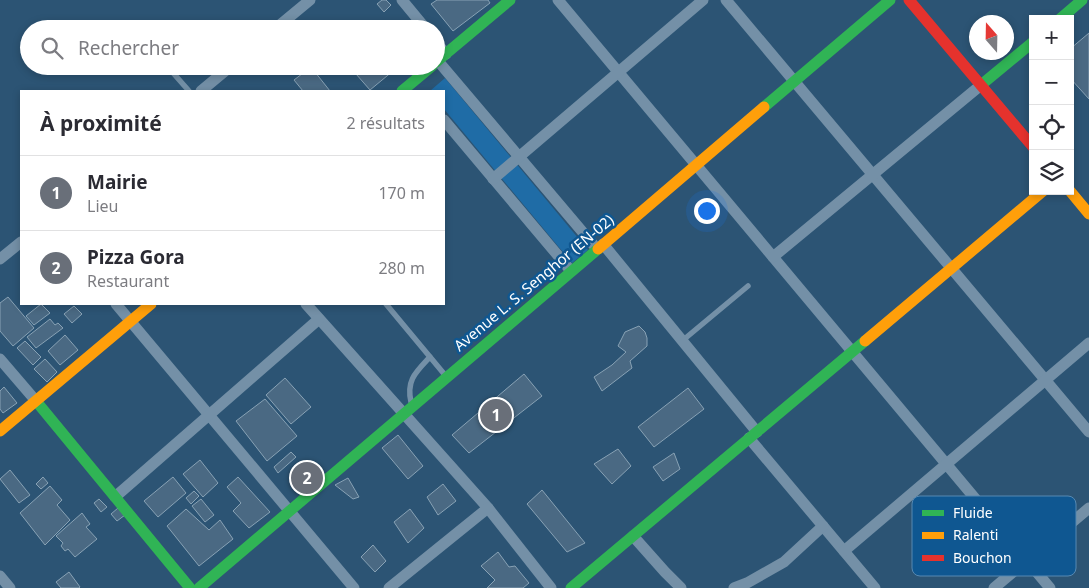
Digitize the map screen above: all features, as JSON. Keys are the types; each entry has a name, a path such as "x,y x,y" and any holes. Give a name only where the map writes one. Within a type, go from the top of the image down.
{"main road":[{"path":"445,55 510,0"},
{"name":"Avenue L. S. Senghor (EN-02)","path":"199,588 890,0"},
{"path":"909,0 1029,142"},
{"path":"1065,15 1082,0"},
{"path":"981,85 1029,45"},
{"path":"416,87 426,75"},
{"path":"571,588 1038,195"},
{"path":"1073,195 1089,214"},
{"path":"0,431 150,305"},
{"path":"36,401 190,588"}],"street":[{"path":"286,20 310,0"},
{"path":"402,0 419,20"},
{"path":"558,0 973,496"},
{"path":"493,179 703,0"},
{"path":"726,0 1089,432"},
{"path":"445,69 519,157 682,341 823,526 875,588"},
{"path":"202,90 220,75"},
{"path":"773,257 981,85"},
{"path":"445,121 571,271"},
{"path":"0,259 20,243"},
{"path":"117,305 354,588"},
{"path":"307,305 408,410 550,588"},
{"path":"115,497 319,319"},
{"path":"844,551 1089,343"},
{"path":"0,359 36,401"},
{"path":"389,588 488,508"},
{"path":"1076,519 1089,508"},
{"path":"734,588 747,583 784,562 823,526"},
{"path":"633,536 681,588"},
{"path":"0,576 7,587"},
{"path":"994,588 1008,576"},
{"path":"1040,576 1050,588"}],"lane":[{"path":"175,75 188,90"},
{"path":"682,341 748,286"},
{"path":"387,305 447,377"},
{"path":"408,410 410,385 413,375 430,357"}],"shaded area":[{"path":"445,78 588,250 572,263 445,110 445,90 431,90"}],"building":[{"path":"382,0 386,0 391,5 384,12 377,4"},
{"path":"437,0 488,0 490,3 453,31 431,4"},
{"path":"1089,33 1089,99 1074,82 1074,46"},
{"path":"301,75 317,75 329,90 302,90 294,80"},
{"path":"357,75 388,75 370,90"},
{"path":"8,297 34,328 13,346 0,331 0,303"},
{"path":"40,305 50,313 34,325 26,316"},
{"path":"74,306 82,314 72,323 64,314"},
{"path":"50,319 55,325 58,323 63,328 36,348 27,337"},
{"path":"639,326 645,332 647,346 630,361 632,368 602,391 594,377 612,365 626,352 618,346 625,332"},
{"path":"65,335 78,350 60,365 48,351"},
{"path":"25,341 41,357 33,365 17,348"},
{"path":"45,359 57,372 47,382 34,369"},
{"path":"524,374 542,396 469,453 452,435"},
{"path":"285,378 311,407 291,424 266,395"},
{"path":"4,387 17,403 3,413 0,409 0,391"},
{"path":"688,388 704,409 654,447 638,427"},
{"path":"265,399 297,436 267,461 236,421"},
{"path":"398,435 423,466 408,479 382,448"},
{"path":"618,449 631,466 612,484 594,464"},
{"path":"291,452 296,457 278,473 274,467"},
{"path":"674,453 680,469 663,481 653,467"},
{"path":"200,460 218,483 203,497 183,474"},
{"path":"10,470 30,495 19,503 0,479"},
{"path":"43,477 48,483 41,489 36,484"},
{"path":"173,477 186,493 158,517 144,501"},
{"path":"238,477 270,512 249,528 233,511 241,503 227,487"},
{"path":"348,478 359,497 353,499 335,485"},
{"path":"443,484 456,501 438,515 427,497"},
{"path":"50,486 62,500 57,505 70,520 45,545 20,513"},
{"path":"542,490 585,543 567,552 527,504"},
{"path":"194,491 199,496 191,504 186,498"},
{"path":"99,499 107,507 101,512 94,503"},
{"path":"201,499 214,515 205,522 192,506"},
{"path":"118,508 125,515 117,521 111,514"},
{"path":"186,509 209,530 220,520 233,539 199,566 167,526"},
{"path":"410,509 424,528 408,543 394,522"},
{"path":"82,513 90,524 86,527 97,539 75,557 68,549 65,551 61,546 63,543 56,536"},
{"path":"373,545 386,561 375,572 361,557"},
{"path":"498,552 509,567 515,566 529,583 523,588 487,588 495,580 481,566"},
{"path":"69,572 79,588 61,588 56,582"}],"traffic: fast":[{"path":"445,54 510,0"},
{"path":"764,107 890,0"},
{"path":"1065,15 1082,0"},
{"path":"981,85 1029,45"},
{"path":"403,90 421,75"},
{"path":"199,588 598,249"},
{"path":"571,588 865,341"},
{"path":"36,401 190,588"}],"traffic: slow":[{"path":"598,249 764,107"},
{"path":"865,341 1038,195"},
{"path":"1073,195 1089,214"},
{"path":"0,431 150,305"}],"traffic: jam":[{"path":"909,0 1029,142"}],"place":[{"name":"Mairie","path":"496,415"},
{"name":"Pizza Gora","path":"307,478"}]}
